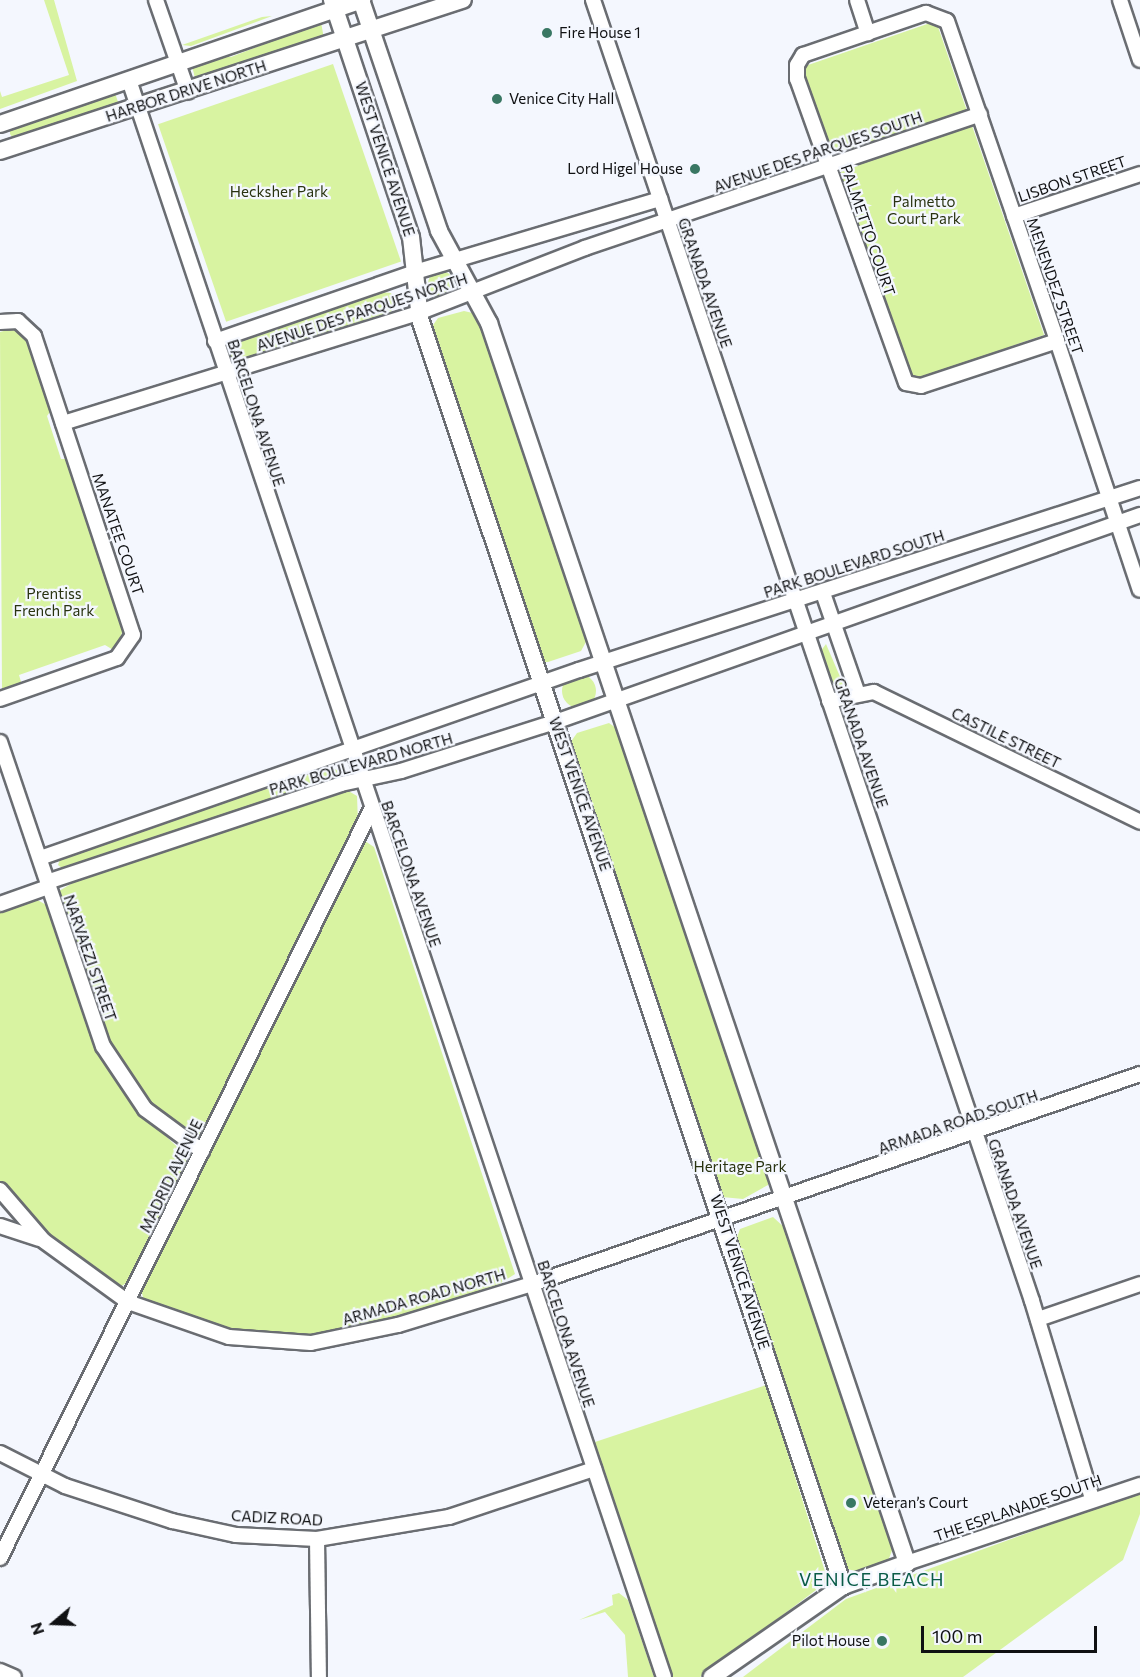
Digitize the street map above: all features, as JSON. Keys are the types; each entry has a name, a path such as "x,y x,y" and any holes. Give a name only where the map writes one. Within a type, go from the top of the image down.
{"street":[{"path":"156,0 188,92"},
{"name":"HARBOR DRIVE NORTH","path":"0,124 129,80 334,4 362,0"},
{"name":"WEST VENICE AVENUE","path":"362,0 439,231 476,294 603,662 907,1563"},
{"name":"HARBOR DRIVE NORTH","path":"0,150 188,92 462,0"},
{"name":"GRANADA AVENUE","path":"593,0 1038,1319 1092,1498"},
{"path":"857,0 868,33"},
{"path":"1120,0 1140,60"},
{"name":"WEST VENICE AVENUE","path":"334,4 409,228 418,313 843,1586"},
{"name":"MENENDEZ STREET","path":"921,15 934,13 947,21 1140,590"},
{"name":"PALMETTO COURT","path":"921,15 803,55 796,65 906,383 921,386 1056,341"},
{"name":"BARCELONA AVENUE","path":"129,80 225,374 664,1677"},
{"name":"AVENUE DES PARQUES SOUTH","path":"666,220 980,114"},
{"name":"LISBON STREET","path":"1014,216 1140,174"},
{"name":"AVENUE DES PARQUES NORTH","path":"215,341 415,272 660,199"},
{"name":"AVENUE DES PARQUES NORTH","path":"63,423 476,294 492,282 666,220"},
{"name":"MANATEE COURT","path":"0,322 14,320 31,330 132,626 132,641 117,658 0,699"},
{"name":"PARK BOULEVARD SOUTH","path":"579,670 823,593 1140,488"},
{"path":"616,701 806,634 832,621 1140,515"},
{"path":"823,593 857,691 829,701"},
{"name":"PARK BOULEVARD NORTH","path":"39,858 579,670"},
{"name":"CASTILE STREET","path":"857,691 874,692 1140,822"},
{"name":"PARK BOULEVARD NORTH","path":"0,904 48,884 363,780 555,722 616,701"},
{"name":"NARVAEZI STREET","path":"0,742 48,884 114,1066 150,1114 202,1151"},
{"name":"MADRID AVENUE","path":"0,1558 372,808"},
{"name":"ARMADA ROAD SOUTH","path":"784,1197 974,1134 1140,1074"},
{"name":"ARMADA ROAD NORTH","path":"0,1190 44,1241 128,1302 213,1333 292,1345 398,1325 532,1284 784,1197"},
{"path":"0,1226 44,1241"},
{"path":"1038,1319 1140,1284"},
{"name":"CADIZ ROAD","path":"0,1453 41,1475 172,1521 236,1534 317,1539 449,1517 594,1469"},
{"name":"THE ESPLANADE SOUTH","path":"907,1563 1092,1498 1140,1485"},
{"path":"317,1539 319,1677"},
{"path":"712,1677 843,1586 907,1563"}],"green space":[{"path":"44,0 54,0 77,81 0,109 0,91 2,97 69,75"},
{"path":"272,16 191,46 182,45 262,17"},
{"name":"Palmetto Court Park","path":"936,21 1044,335 909,381 801,68"},
{"path":"321,22 324,39 195,78 192,66 220,55 231,57"},
{"name":"Hecksher Park","path":"333,64 401,262 226,322 158,124"},
{"path":"115,93 119,105 13,138 10,134 10,128"},
{"path":"441,271 450,275 454,284 450,293 441,297 432,293 428,284 432,275"},
{"path":"381,292 391,293 396,303 388,316 241,361 229,356 231,344 240,339"},
{"path":"464,311 477,314 587,640 581,651 548,662 543,662 431,328 438,318"},
{"name":"Prentiss French Park","path":"11,329 22,334 30,347 52,409 47,416 61,459 68,459 125,625 115,651 105,645 19,675 22,685 2,692 0,332"},
{"path":"826,644 844,686 840,693 832,690 820,652"},
{"path":"579,674 591,679 596,691 591,703 579,708 567,703 562,691 567,679"},
{"name":"Heritage Park","path":"609,723 620,731 770,1174 768,1185 743,1199 722,1197 570,743 577,733"},
{"path":"331,767 337,770 338,778 65,870 58,865 61,856"},
{"path":"345,789 357,796 358,823 204,1133 192,1138 149,1105 108,1041 59,891 81,878"},
{"path":"365,841 374,847 515,1274 488,1291 343,1333 284,1340 208,1327 144,1301 141,1289"},
{"path":"34,898 48,906 96,1044 115,1079 140,1112 188,1157 130,1281 118,1288 46,1234 0,1183 0,910"},
{"name":"Heritage Park","path":"773,1217 786,1229 893,1548 888,1561 860,1572 847,1569 843,1559 736,1240 740,1229"},
{"path":"766,1385 828,1581 700,1677 673,1677 595,1442"},
{"name":"VENICE BEACH","path":"1140,1492 1140,1514 1123,1560 963,1677 743,1677 846,1599"},
{"path":"619,1593 628,1600 654,1677 628,1677 625,1635 605,1612 579,1620 613,1605 612,1595"}],"place":[{"name":"Fire House 1","path":"547,33"},
{"name":"Venice City Hall","path":"497,99"},
{"name":"Lord Higel House","path":"695,169"},
{"name":"Veteran’s Court","path":"851,1503"},
{"name":"Pilot House","path":"882,1641"}],"district":[{"name":"VENICE BEACH","path":"872,1579"}]}
